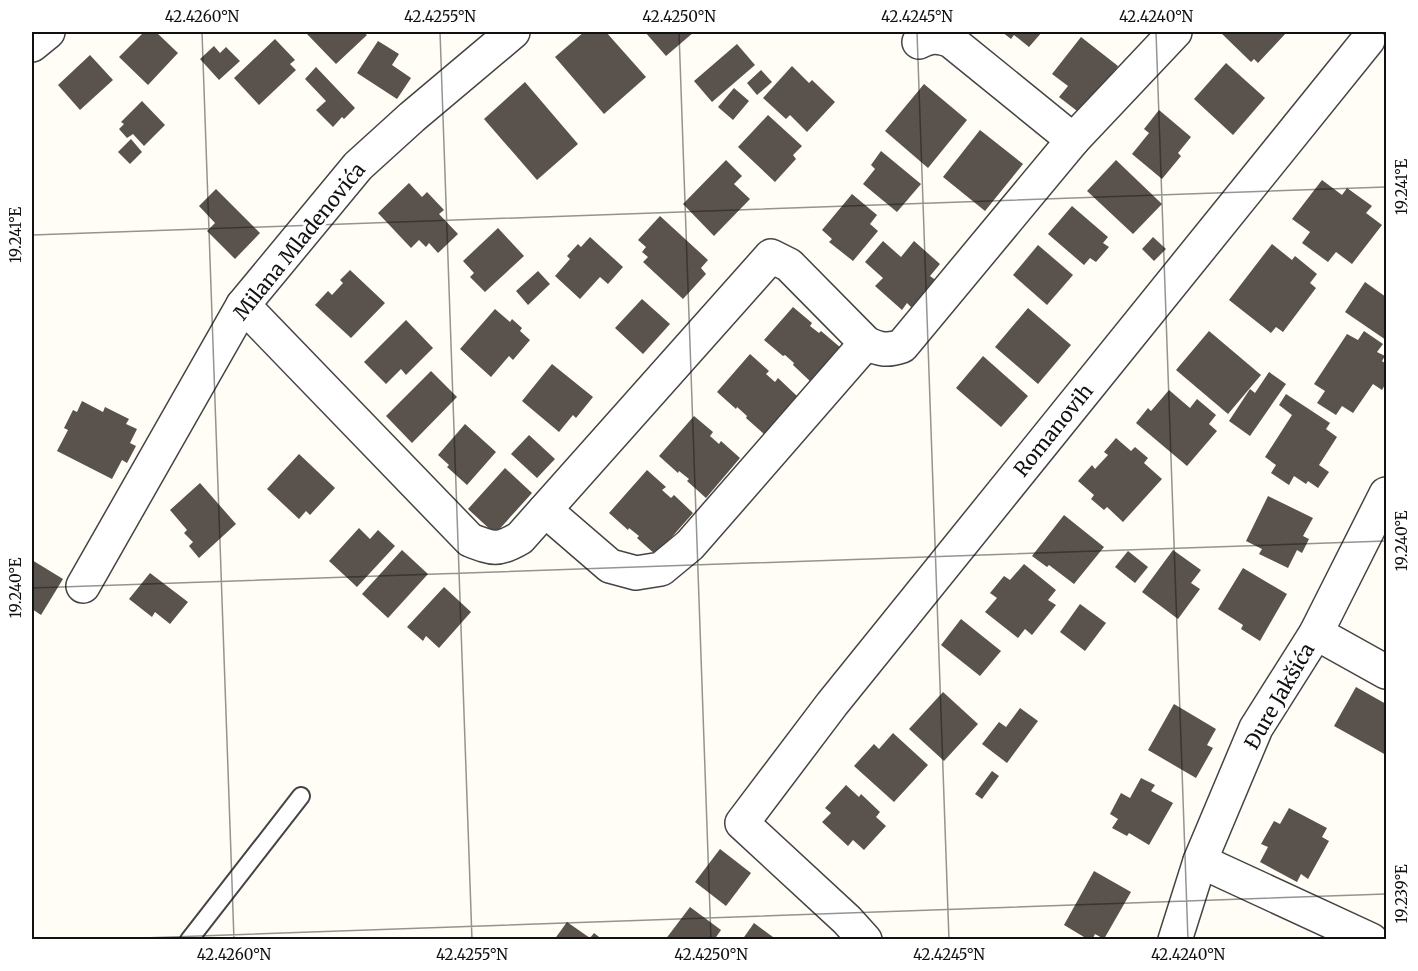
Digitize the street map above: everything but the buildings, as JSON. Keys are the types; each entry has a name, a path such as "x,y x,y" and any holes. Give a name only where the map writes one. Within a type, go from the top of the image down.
{"street":[{"path":"32,45 48,32"},
{"name":"Milana Mladenovića","path":"83,586 243,305 358,166 513,32"},
{"path":"243,305 470,540 489,547 503,548 520,538 771,256 789,266 866,343 880,350 892,350 902,346 1073,140 1175,32"},
{"path":"919,42 930,36 951,41 1073,140"},
{"name":"Romanovih","path":"865,939 742,823 832,704 1371,44"},
{"path":"545,510 610,566 636,573 661,569 690,545 866,343"},
{"name":"Đure Jakšića","path":"1176,939 1200,861 1256,728 1377,537 1386,494"},
{"path":"1316,633 1386,672"},
{"path":"1200,861 1371,939"}],"lane":[{"path":"189,939 301,796"}]}
